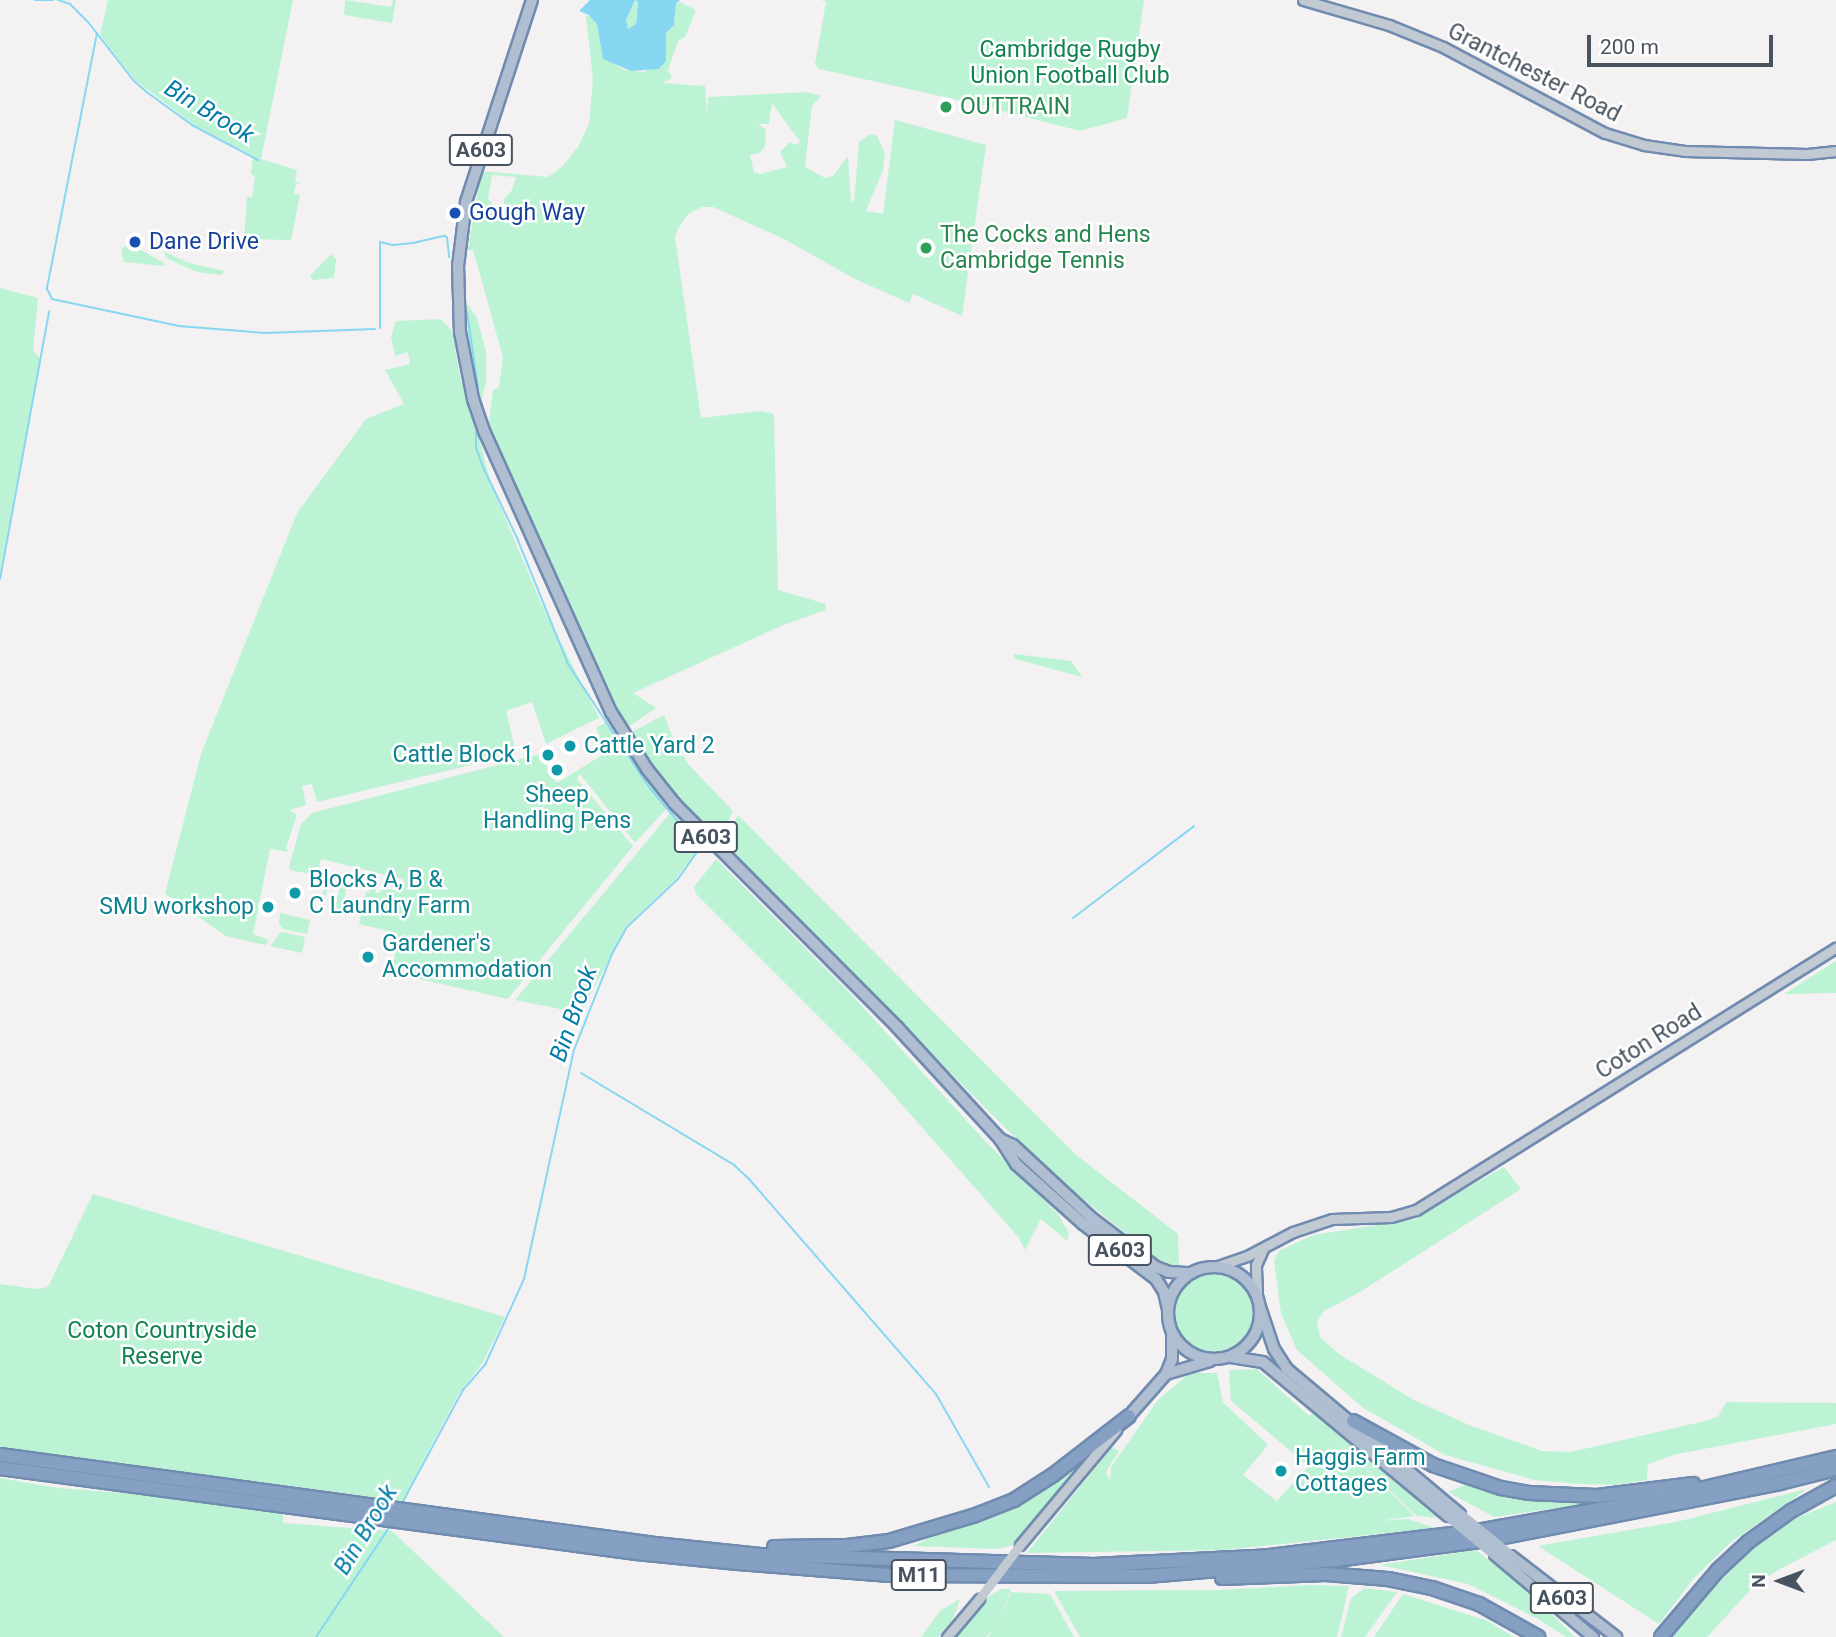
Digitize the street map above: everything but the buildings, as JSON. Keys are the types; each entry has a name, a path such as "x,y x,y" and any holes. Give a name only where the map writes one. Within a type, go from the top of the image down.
{"highway":[{"path":"654,1544 847,1546 933,1530 1014,1500 1053,1475 1129,1416"},
{"path":"1353,1422 1393,1446 1454,1474 1529,1493 1613,1495 1790,1469"},
{"name":"M11","path":"0,1455 654,1544 760,1555 1094,1565 1224,1559 1361,1547 1536,1522 1836,1457"},
{"name":"M11","path":"0,1468 636,1553 738,1563 890,1575 1147,1576 1336,1560 1488,1540 1562,1528 1836,1469"},
{"path":"1661,1637 1718,1570 1748,1542 1791,1511 1836,1486"},
{"path":"1147,1576 1177,1580 1326,1574 1388,1578 1432,1588 1469,1601 1538,1637"}],"main road":[{"name":"A603","path":"532,0 472,175 458,254 461,340 478,415 560,604 624,733 647,769 701,832 887,1018 999,1139 1006,1152 1056,1201 1156,1279 1164,1292 1168,1310"},
{"name":"A603","path":"999,1139 1013,1145 1093,1219 1156,1267 1169,1272 1193,1272"},
{"path":"1129,1416 1166,1374 1173,1348 1168,1310 1176,1288 1193,1272 1215,1267 1240,1274 1259,1301 1261,1319 1254,1338 1243,1350 1230,1357 1166,1374"},
{"name":"A603","path":"1259,1301 1274,1349 1282,1363 1511,1556 1616,1637"},
{"path":"1171,1331 1187,1351 1214,1360"},
{"name":"A603","path":"1230,1357 1264,1363 1593,1637"}],"street":[{"name":"Grantchester Road","path":"1303,0 1389,26 1443,47 1605,133 1644,145 1699,151 1807,155 1836,151"},
{"name":"Coton Road","path":"1215,1267 1293,1232 1332,1219 1391,1217 1416,1210 1836,948"},
{"path":"1259,1301 1256,1265 1264,1247"},
{"path":"947,1637 1020,1545 1129,1416"}],"green space":[{"path":"108,0 293,0 261,159 297,170 295,181 301,183 296,184 294,193 300,195 291,240 244,239 247,197 252,197 255,176 251,174 253,156 193,124 135,80 100,35"},
{"path":"345,0 391,7 393,0 396,0 392,23 344,15"},
{"path":"635,0 638,1 636,25 628,29 626,20"},
{"name":"Cambridge Rugby Union Football Club","path":"821,0 1144,0 1127,118 1080,131 819,69 815,64 826,2"},
{"path":"680,2 696,10 685,37 678,41 668,70 672,78 662,83 705,86 707,115 708,97 807,92 821,96 812,106 805,167 825,178 833,176 848,156 851,200 854,202 859,142 871,134 877,136 885,153 883,170 866,211 883,214 895,120 986,145 962,316 913,294 909,303 855,279 782,238 713,207 702,207 688,214 678,229 675,237 701,418 761,411 774,414 778,590 826,604 825,610 781,626 633,693 656,708 628,727 589,653 591,651 488,429 493,390 499,387 503,357 473,250 468,250 481,171 548,177 562,167 578,147 589,124 593,80 586,16 589,15 597,24 607,59 624,70 644,72 650,68 659,69 665,61 666,33 675,20 676,4","holes":["772,103 800,142 795,145 790,142 780,152 787,167 760,174 754,172 750,155 760,153 765,146 766,130 758,124 769,124","492,175 516,177 512,190 504,199 504,207 498,210 488,199"]},
{"path":"129,243 164,263 164,266 124,262 121,250"},
{"path":"163,251 189,263 225,271 221,275 197,272 168,259"},
{"path":"331,254 336,259 334,278 313,280 310,276"},
{"path":"0,288 38,298 33,351 40,358 0,574"},
{"path":"468,305 477,318 486,352 486,383 480,405 463,319 464,308"},
{"path":"441,319 452,331 461,380 478,431 490,482 541,603 599,718 546,744 532,702 506,711 516,754 317,802 312,784 302,786 306,805 290,810 297,815 286,848 289,852 270,849 253,934 269,940 265,945 226,936 165,894 201,754 297,513 366,419 404,404 385,370 410,364 408,352 395,356 391,337 396,321"},
{"path":"1013,654 1071,661 1082,677 1015,659"},
{"path":"664,715 674,741 689,765 733,811 718,841 662,781 632,732"},
{"path":"606,722 667,808 635,843 580,774 577,779 633,846 508,999 393,973 397,933 359,924 366,892 369,892 371,884 376,886 375,893 380,893 382,887 401,892 403,879 321,859 317,874 314,875 291,870 289,867 301,824 312,813 540,754 557,783 604,754 596,740 600,736 596,728"},
{"path":"671,812 701,845 675,880 629,923 584,1006 575,1012 515,1000"},
{"path":"738,815 1075,1154 1178,1234 1179,1268 1156,1258 1051,1173 721,845"},
{"path":"716,859 848,991 986,1142 1057,1213 1069,1233 1067,1241 1041,1219 1025,1250 1019,1238 868,1066 696,894 694,887"},
{"path":"330,873 344,876 347,886 342,910 334,912 342,878 330,876 326,895 322,894"},
{"path":"280,913 310,920 307,934 283,929 279,924"},
{"path":"281,932 305,937 302,953 270,946"},
{"path":"1836,961 1836,993 1784,994"},
{"path":"1504,1167 1521,1189 1360,1292 1324,1311 1317,1322 1320,1337 1339,1354 1412,1399 1469,1425 1542,1451 1571,1452 1705,1421 1718,1417 1726,1402 1836,1403 1836,1424 1677,1454 1648,1464 1647,1480 1615,1485 1578,1484 1535,1480 1445,1455 1362,1407 1297,1350 1281,1313 1274,1260 1279,1251 1313,1235 1417,1219"},
{"name":"Coton Countryside Reserve","path":"93,1194 505,1317 483,1362 458,1395 402,1501 0,1447 0,1284 37,1289 48,1287"},
{"path":"1207,1274 1223,1274 1244,1285 1255,1306 1255,1322 1244,1343 1223,1354 1207,1354 1193,1348 1181,1336 1175,1322 1175,1306 1181,1292 1193,1280"},
{"path":"1257,1369 1309,1416 1314,1413 1438,1518 1417,1516 1330,1435 1415,1516 1378,1521 1408,1519 1435,1528 1224,1550 1027,1553 1112,1447 1119,1451 1106,1472 1110,1480 1111,1467 1158,1400 1190,1373 1217,1373 1223,1402 1268,1445 1243,1475 1277,1501 1315,1459 1310,1456 1305,1463 1231,1401 1229,1370"},
{"path":"1078,1466 1013,1545 998,1549 913,1546 938,1534 995,1516"},
{"path":"0,1478 58,1488 171,1497 283,1512 283,1523 392,1531 504,1637 0,1637"},
{"path":"1468,1484 1536,1498 1598,1502 1494,1517 1448,1492"},
{"path":"1807,1489 1731,1542 1693,1579 1659,1624 1538,1546 1680,1521"},
{"path":"1836,1502 1836,1540 1778,1570 1753,1587 1707,1637 1673,1637 1725,1571 1760,1539 1799,1517"},
{"path":"1476,1550 1528,1591 1575,1637 1566,1637 1538,1619 1468,1584 1380,1565"},
{"path":"1309,1585 1349,1586 1337,1637 1080,1637 1054,1591 1220,1590"},
{"path":"1365,1588 1397,1592 1365,1637 1341,1637 1351,1598"},
{"path":"1001,1589 1011,1589 998,1624 1011,1592 1050,1594 1074,1637 988,1637 994,1629 986,1637 953,1637 985,1599"},
{"path":"1403,1594 1488,1621 1514,1637 1374,1637"},
{"path":"960,1599 953,1619 938,1637 921,1637 940,1611"}],"water":[{"path":"590,0 635,0 680,0 676,4 674,25 666,33 666,61 659,69 631,71 603,59 597,24 589,15 579,11","holes":["635,0 638,2 636,24 628,29 626,20"]}],"waterway":[{"name":"Bin Brook","path":"35,0 53,0"},
{"name":"Bin Brook","path":"58,0 70,4 88,22 134,81 148,93 192,125 258,160"},
{"path":"97,33 47,289 52,299 179,326 265,333 375,329"},
{"name":"Bin Brook","path":"380,328 380,242 393,245 444,236 447,237 449,257"},
{"path":"0,579 49,311"},
{"name":"Bin Brook","path":"467,312 478,387"},
{"name":"Bin Brook","path":"401,1505 463,1390 485,1365 524,1279 574,1050 612,954 627,927 678,879 700,848 649,787 568,664 518,540 483,467 476,448 476,432"},
{"path":"1073,918 1194,826"},
{"path":"581,1073 734,1165 749,1179 936,1394 989,1487"},
{"name":"Bin Brook","path":"316,1637 390,1526"}],"place":[{"name":"OUTTRAIN","path":"946,107"},
{"name":"Gough Way","path":"455,213"},
{"name":"Dane Drive","path":"135,242"},
{"name":"The Cocks and Hens Cambridge Tennis","path":"926,248"},
{"name":"Cattle Yard 2","path":"570,746"},
{"name":"Cattle Block 1","path":"548,755"},
{"name":"Sheep Handling Pens","path":"557,770"},
{"name":"Blocks A, B & C Laundry Farm","path":"295,893"},
{"name":"SMU workshop","path":"268,907"},
{"name":"Gardener's Accommodation","path":"368,957"},
{"name":"Haggis Farm Cottages","path":"1281,1471"}]}
